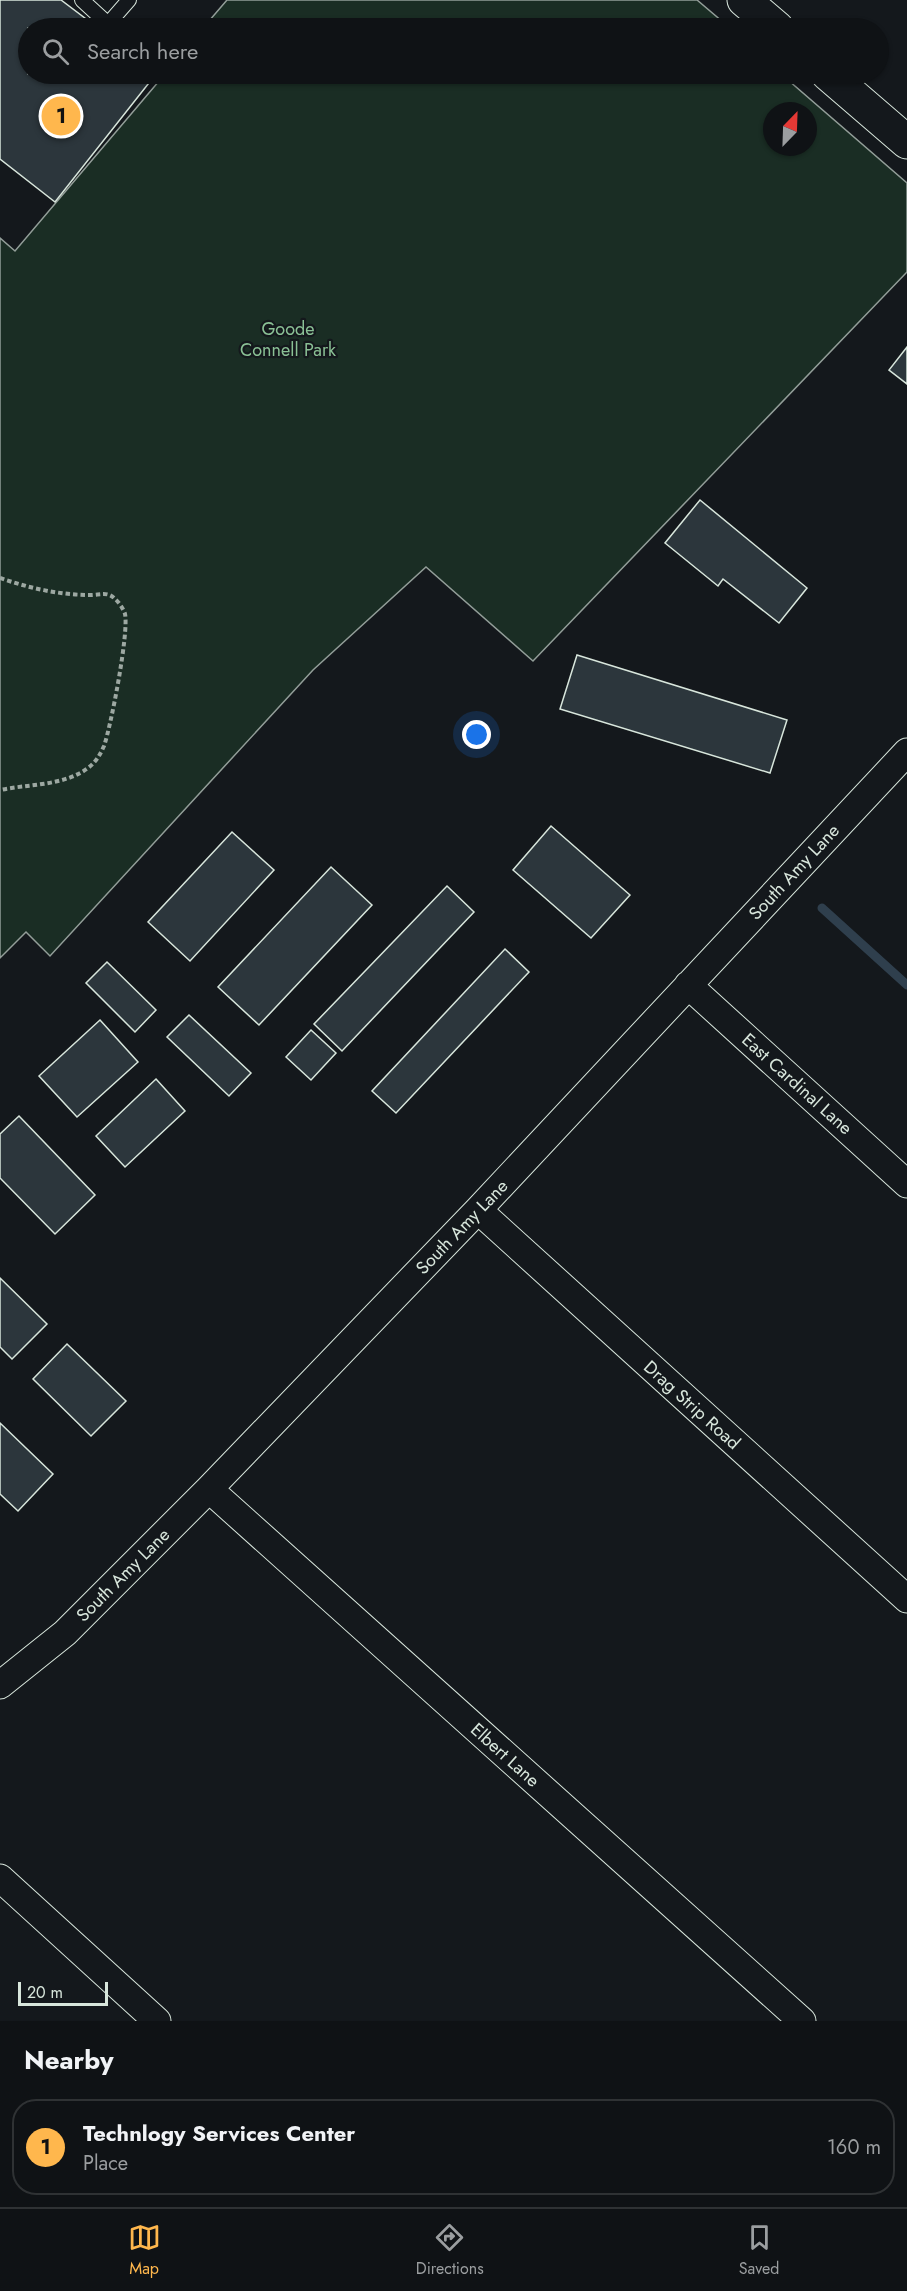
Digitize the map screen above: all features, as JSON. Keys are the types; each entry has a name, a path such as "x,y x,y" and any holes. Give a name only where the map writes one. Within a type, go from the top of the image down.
{"street":[{"path":"744,0 765,18"},
{"path":"840,84 907,142"},
{"name":"South Amy Lane","path":"0,1685 64,1633 209,1489 478,1210 907,752"},
{"name":"East Cardinal Lane","path":"688,985 907,1184"},
{"name":"Drag Strip Road","path":"478,1210 907,1599"},
{"name":"Elbert Lane","path":"209,1489 802,2021"},
{"path":"0,1878 157,2021"}],"lane":[{"path":"82,0 102,18"},
{"path":"113,18 129,0"}],"path":[{"path":"0,578 28,587 82,594 106,593 115,598 125,613 123,650 105,744 98,760 86,770 62,780 0,790"}],"green space":[{"path":"227,0 697,0 718,18 212,18"},
{"name":"Goode Connell Park","path":"157,84 793,84 813,102 763,102 763,156 817,156 817,105 907,183 907,272 533,661 426,567 313,670 50,956 26,932 0,958 0,238 15,251"}],"building":[{"path":"0,0 61,0 85,18 18,18 18,84 148,84 55,202 0,159"},
{"path":"907,347 907,384 889,370"},
{"path":"700,500 807,588 779,623 723,579 718,586 665,543"},
{"path":"577,655 787,720 770,773 560,709"},
{"path":"551,826 630,895 591,938 513,870"},
{"path":"232,832 274,870 190,961 148,922"},
{"path":"331,867 372,905 259,1025 218,987"},
{"path":"447,886 474,912 342,1051 314,1024"},
{"path":"505,949 529,972 396,1113 372,1091"},
{"path":"107,962 156,1010 135,1032 86,983"},
{"path":"189,1015 251,1073 229,1096 167,1037"},
{"path":"100,1020 138,1062 77,1117 39,1076"},
{"path":"311,1030 336,1053 311,1080 286,1057"},
{"path":"156,1079 185,1111 125,1167 96,1136"},
{"path":"19,1116 95,1195 55,1234 0,1178 0,1134"},
{"path":"0,1278 47,1324 12,1359 0,1347"},
{"path":"67,1344 126,1401 91,1436 33,1379"},
{"path":"0,1423 53,1474 18,1511 0,1494"}],"waterway":[{"path":"822,908 907,985"}],"place":[{"name":"Technlogy Services Center","path":"61,116"}]}
